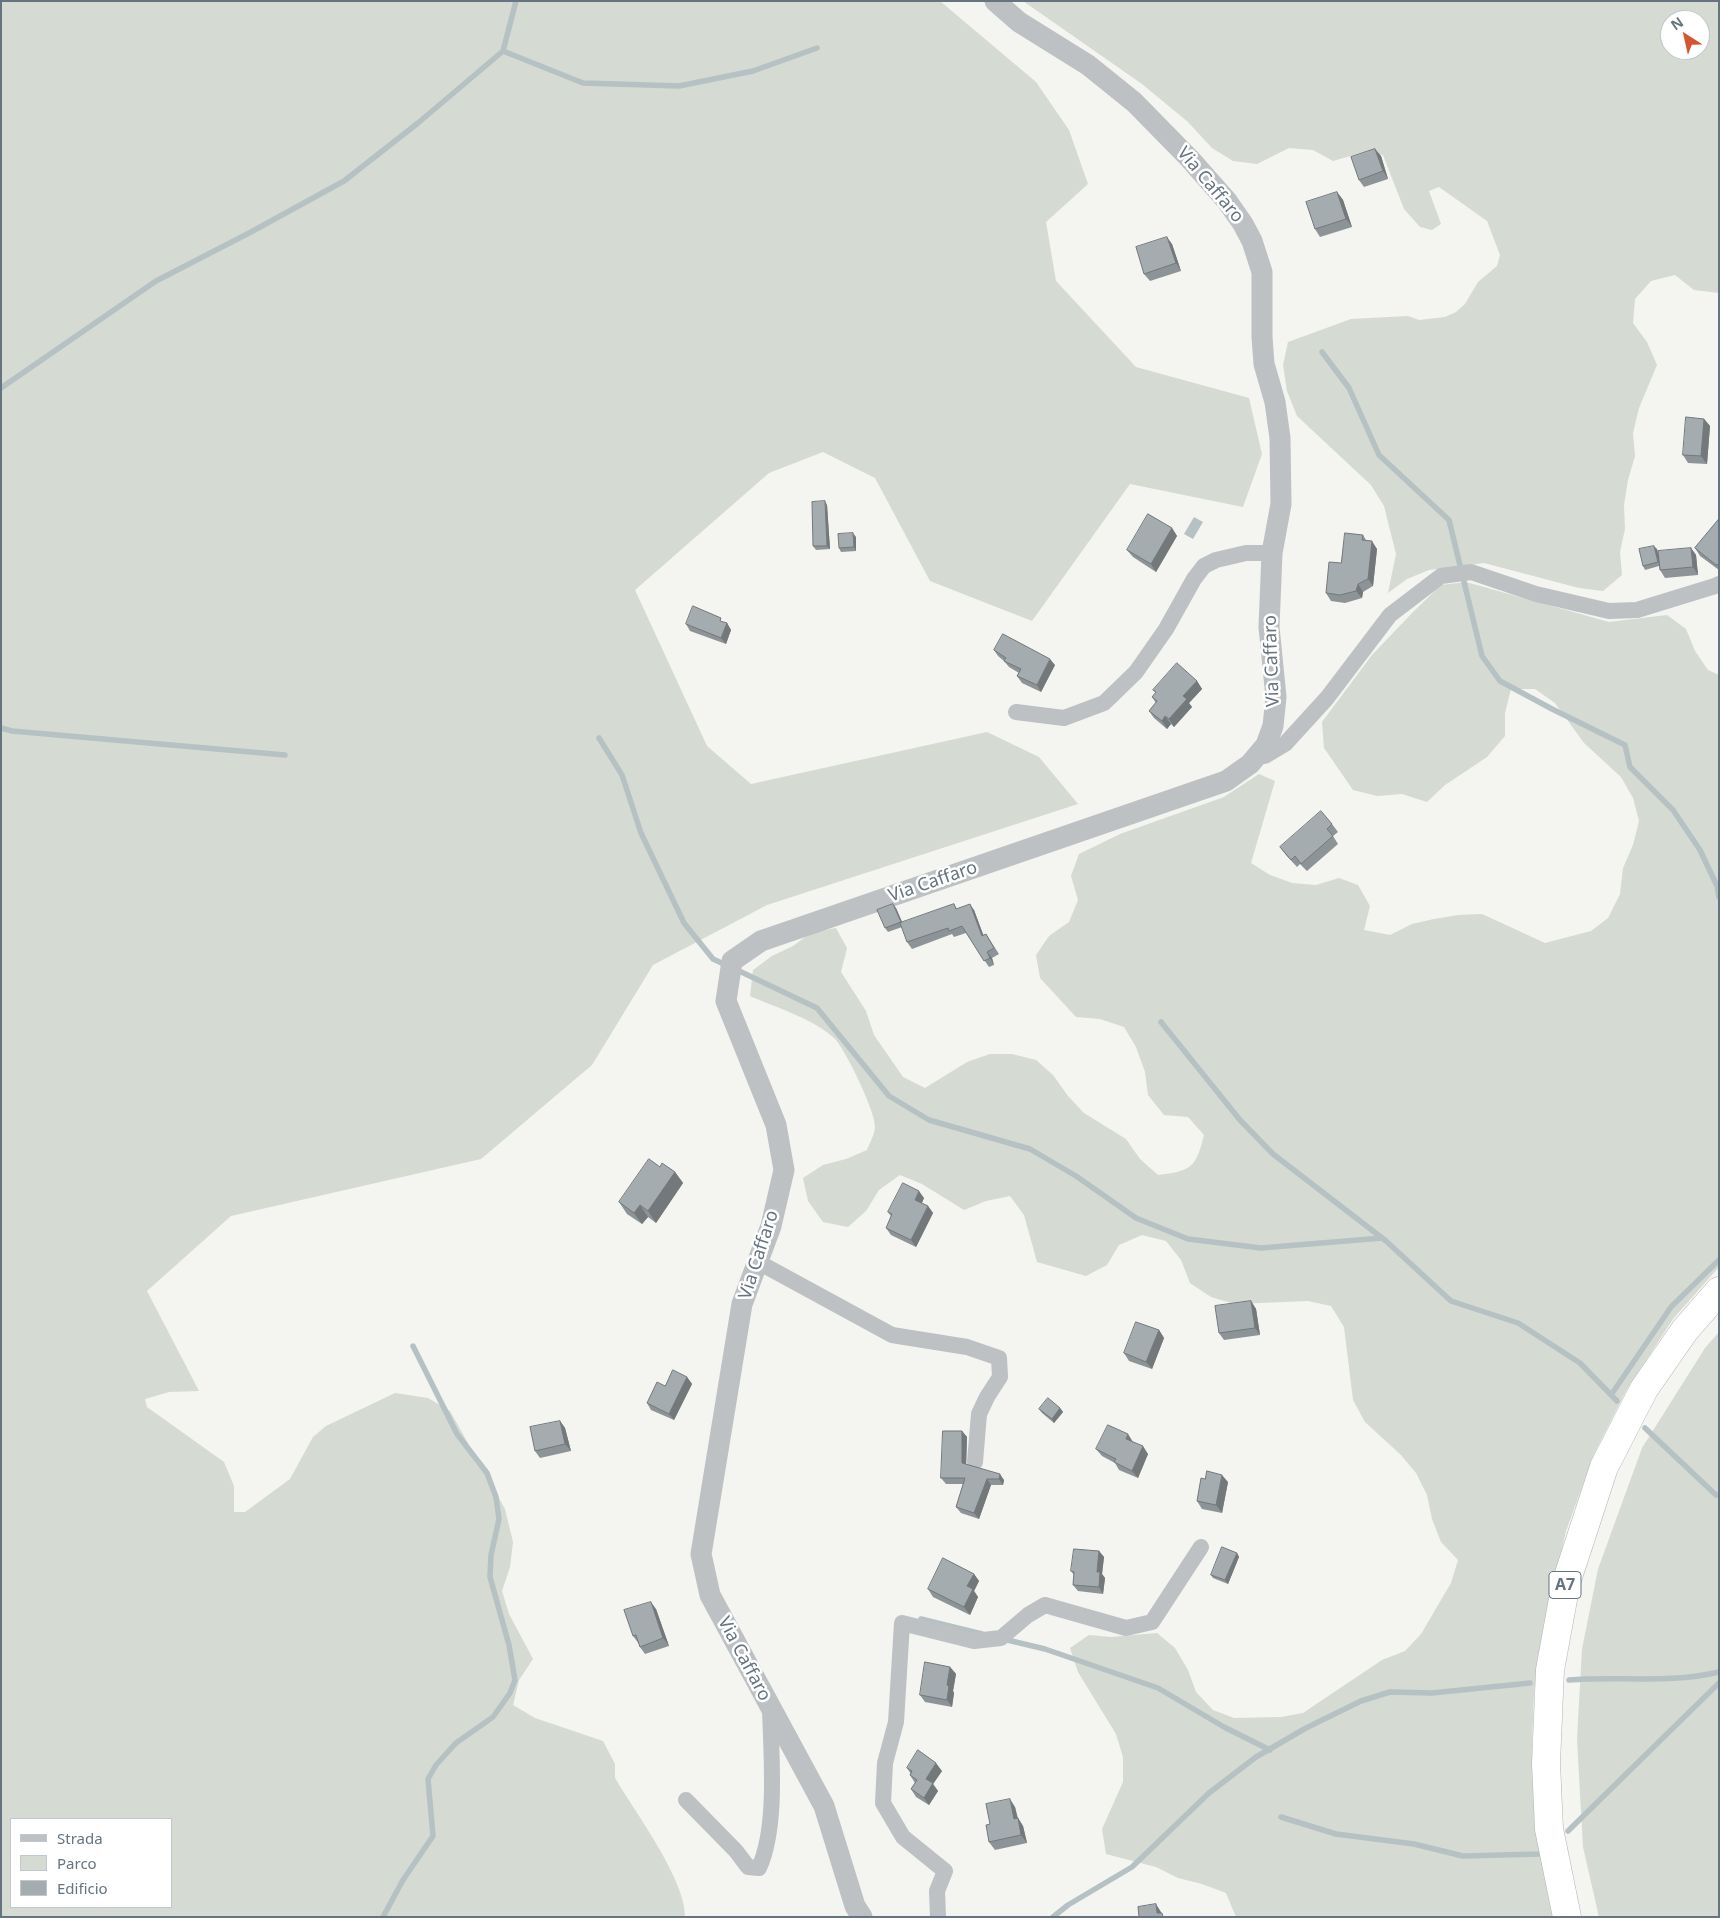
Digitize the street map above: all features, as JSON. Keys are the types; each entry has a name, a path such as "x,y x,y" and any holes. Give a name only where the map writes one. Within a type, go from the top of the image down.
{"highway":[{"name":"A7","path":"1566,1917 1549,1829 1546,1763 1550,1670 1566,1583 1604,1468 1644,1388 1685,1330 1719,1291"}],"street":[{"name":"Via Caffaro","path":"862,1917 855,1906 824,1806 710,1595 701,1554 742,1304 771,1226 784,1170 776,1125 726,1001 732,961 761,940 1226,781 1250,764 1266,745 1273,726 1276,697 1269,627 1272,553 1281,504 1280,438 1275,402 1264,364 1262,272 1252,241 1227,201 1189,158 1134,102 1088,65 1019,22 995,1"},
{"path":"1016,712 1064,718 1104,703 1136,672 1204,566 1216,560 1246,552 1272,553"},
{"path":"1255,756 1265,756 1285,744 1327,698 1390,615 1441,576 1471,572 1536,594 1609,611 1637,610 1719,584"},
{"path":"758,1262 892,1335 967,1348 999,1358 1000,1377 979,1414 975,1462"},
{"path":"938,1917 937,1891 945,1871 903,1837 883,1803 885,1763 896,1722 902,1623 974,1641 1001,1638 1028,1615 1045,1605 1126,1628 1152,1622 1201,1547"},
{"path":"686,1800 736,1851 748,1868 759,1868 766,1853 772,1797 770,1707"}],"green space":[{"path":"1,1 940,1 1036,82 1069,130 1088,184 1046,222 1056,281 1136,367 1249,398 1262,454 1243,507 1130,484 1032,621 930,581 875,478 823,452 769,473 635,590 707,746 751,784 987,732 1039,757 1078,804 767,905 653,965 592,1065 481,1159 231,1216 147,1291 199,1391 169,1392 145,1399 147,1407 224,1462 234,1486 234,1512 245,1512 290,1479 313,1437 326,1426 395,1393 428,1398 450,1411 505,1509 513,1542 510,1567 502,1591 509,1614 533,1659 519,1680 513,1705 535,1718 603,1741 615,1764 615,1778 669,1866 683,1902 685,1917 1,1917"},
{"path":"1023,1 1719,1 1719,293 1694,290 1675,275 1651,281 1635,299 1633,323 1647,342 1657,365 1639,408 1633,433 1635,456 1628,480 1624,505 1625,529 1620,552 1622,575 1603,591 1579,588 1484,563 1429,570 1407,579 1388,593 1396,554 1384,506 1371,485 1297,416 1287,391 1283,365 1288,342 1351,319 1408,316 1419,320 1445,317 1456,312 1465,304 1478,282 1497,266 1500,255 1487,221 1439,187 1429,191 1441,224 1432,230 1420,227 1404,209 1383,155 1367,151 1333,161 1313,150 1289,148 1257,164 1233,161 1212,148 1188,122 1142,84"},
{"path":"1466,582 1609,622 1667,615 1686,629 1695,651 1708,670 1719,675 1719,1267 1673,1319 1626,1391 1594,1454 1566,1531 1545,1624 1534,1691 1532,1744 1544,1852 1559,1917 1236,1917 1226,1893 1178,1878 1156,1867 1106,1854 1102,1829 1123,1782 1123,1757 1116,1734 1078,1672 1070,1648 1089,1635 1111,1637 1157,1633 1175,1648 1188,1670 1196,1692 1213,1710 1234,1718 1281,1717 1303,1713 1382,1660 1405,1651 1421,1634 1451,1583 1458,1560 1441,1542 1432,1519 1427,1495 1416,1473 1401,1455 1365,1422 1353,1400 1344,1327 1331,1306 1308,1301 1235,1304 1211,1297 1190,1283 1181,1260 1166,1241 1142,1235 1119,1245 1107,1265 1086,1276 1037,1262 1024,1215 1010,1196 986,1201 964,1210 922,1184 900,1175 879,1190 866,1211 848,1227 823,1222 808,1201 803,1178 823,1165 846,1159 867,1150 875,1128 871,1110 860,1082 835,1039 807,1020 750,996 753,970 812,932 836,928 847,948 841,972 866,1011 874,1035 903,1077 925,1088 967,1062 990,1054 1012,1054 1036,1060 1053,1075 1068,1096 1084,1113 1126,1139 1140,1159 1158,1175 1185,1169 1195,1161 1204,1135 1188,1117 1164,1115 1148,1095 1145,1072 1136,1047 1124,1027 1100,1019 1076,1017 1040,978 1036,955 1049,936 1069,922 1078,900 1071,876 1079,854 1120,834 1224,797 1259,774 1275,781 1251,863 1270,875 1292,883 1316,885 1339,878 1358,885 1370,906 1364,930 1390,935 1412,924 1458,915 1482,914 1545,943 1591,931 1608,918 1620,894 1623,868 1633,845 1639,821 1633,798 1621,777 1584,743 1555,703 1535,689 1511,689 1505,713 1505,736 1487,757 1445,785 1427,802 1402,794 1377,796 1353,790 1324,748 1322,722 1372,655 1441,585"},
{"path":"1719,1332 1719,1917 1599,1917 1583,1847 1577,1739 1582,1649 1598,1569 1642,1448 1705,1348"}],"shaded area":[{"path":"1194,517 1203,522 1193,539 1184,534"}],"building":[{"path":"1375,149 1383,171 1359,180 1351,157"},
{"path":"1337,192 1346,219 1315,229 1306,202"},
{"path":"1167,237 1176,263 1144,274 1136,247"},
{"path":"1686,417 1704,419 1701,456 1683,455"},
{"path":"825,501 827,546 813,546 812,502"},
{"path":"1148,514 1172,528 1151,564 1127,550"},
{"path":"1719,519 1719,564 1716,565 1695,548"},
{"path":"853,533 854,547 839,548 838,534"},
{"path":"1345,533 1363,535 1362,540 1372,541 1368,579 1358,584 1356,591 1340,595 1326,593 1329,562 1341,563"},
{"path":"1654,546 1658,562 1643,566 1639,549"},
{"path":"1691,548 1693,567 1660,570 1658,551"},
{"path":"693,606 721,618 720,621 727,623 721,638 686,624"},
{"path":"1003,634 1050,659 1037,685 1017,676 1021,669 1004,661 1006,658 994,650"},
{"path":"1177,663 1197,681 1183,696 1187,699 1169,719 1165,716 1162,721 1149,711 1157,701 1152,697 1156,692 1153,690"},
{"path":"1321,811 1332,824 1327,829 1333,836 1301,864 1295,856 1291,860 1280,847"},
{"path":"893,904 901,922 885,928 877,910"},
{"path":"954,904 956,909 970,904 982,936 986,934 994,948 987,952 990,958 984,961 962,926 949,931 948,928 907,942 900,923"},
{"path":"649,1159 660,1167 662,1163 675,1172 648,1211 640,1205 634,1213 619,1202"},
{"path":"903,1183 919,1191 915,1200 928,1206 911,1240 886,1228 892,1214 888,1212"},
{"path":"1251,1301 1255,1328 1219,1333 1215,1306"},
{"path":"1136,1322 1159,1330 1146,1362 1124,1353"},
{"path":"673,1370 687,1377 669,1414 647,1403 657,1382 665,1386"},
{"path":"1048,1398 1060,1408 1052,1419 1039,1409"},
{"path":"560,1421 565,1444 535,1451 530,1427"},
{"path":"1108,1425 1128,1434 1126,1439 1143,1446 1132,1471 1114,1462 1116,1459 1096,1449"},
{"path":"943,1431 962,1431 962,1463 1000,1474 999,1479 987,1479 974,1513 956,1507 965,1478 941,1478"},
{"path":"1207,1471 1222,1475 1216,1505 1197,1501 1201,1478 1205,1479"},
{"path":"1222,1547 1237,1553 1225,1580 1211,1575"},
{"path":"1074,1549 1099,1551 1097,1572 1100,1572 1099,1587 1073,1585 1074,1572 1071,1571"},
{"path":"943,1558 974,1574 967,1586 973,1589 964,1607 928,1589"},
{"path":"651,1602 663,1638 640,1647 636,1635 633,1636 624,1610"},
{"path":"925,1662 950,1667 947,1700 920,1695"},
{"path":"918,1750 936,1763 926,1779 933,1783 924,1798 911,1789 917,1780 910,1775 912,1771 907,1768"},
{"path":"1010,1799 1014,1819 1018,1818 1021,1835 989,1842 986,1825 990,1824 986,1804"},
{"path":"1156,1904 1157,1913 1162,1913 1163,1917 1139,1917 1138,1907"}],"waterway":[{"path":"1,388 156,281 344,181 418,123 503,51 516,1"},
{"path":"503,51 583,83 679,86 753,71 817,48"},
{"path":"1322,352 1349,388 1379,455 1449,520 1482,656 1500,681 1625,745 1630,767 1673,810 1700,850 1717,886 1719,897"},
{"path":"1,728 12,731 285,755"},
{"path":"599,738 622,775 641,833 684,923 713,959 726,965"},
{"path":"735,969 817,1008 889,1096 929,1120 1030,1149 1076,1176 1136,1218 1188,1239 1261,1248 1382,1238"},
{"path":"1161,1022 1240,1120 1273,1154 1386,1241 1451,1301 1518,1323 1580,1363 1617,1401"},
{"path":"1611,1395 1671,1307 1719,1260"},
{"path":"383,1917 403,1880 433,1836 428,1779 436,1765 456,1743 493,1717 510,1693 515,1680 509,1645 490,1577 491,1555 499,1519 496,1497 487,1473 457,1434 413,1346"},
{"path":"1645,1428 1716,1495 1719,1495"},
{"path":"921,1619 982,1634"},
{"path":"1003,1639 1045,1649 1158,1688 1224,1727 1270,1750"},
{"path":"1569,1680 1682,1678 1719,1672"},
{"path":"1053,1917 1068,1905 1132,1867 1209,1793 1256,1757 1306,1728 1361,1701 1390,1692 1432,1693 1530,1683"},
{"path":"1568,1831 1719,1683"},
{"path":"1281,1817 1336,1834 1414,1844 1463,1856 1539,1854 1546,1852"}]}
